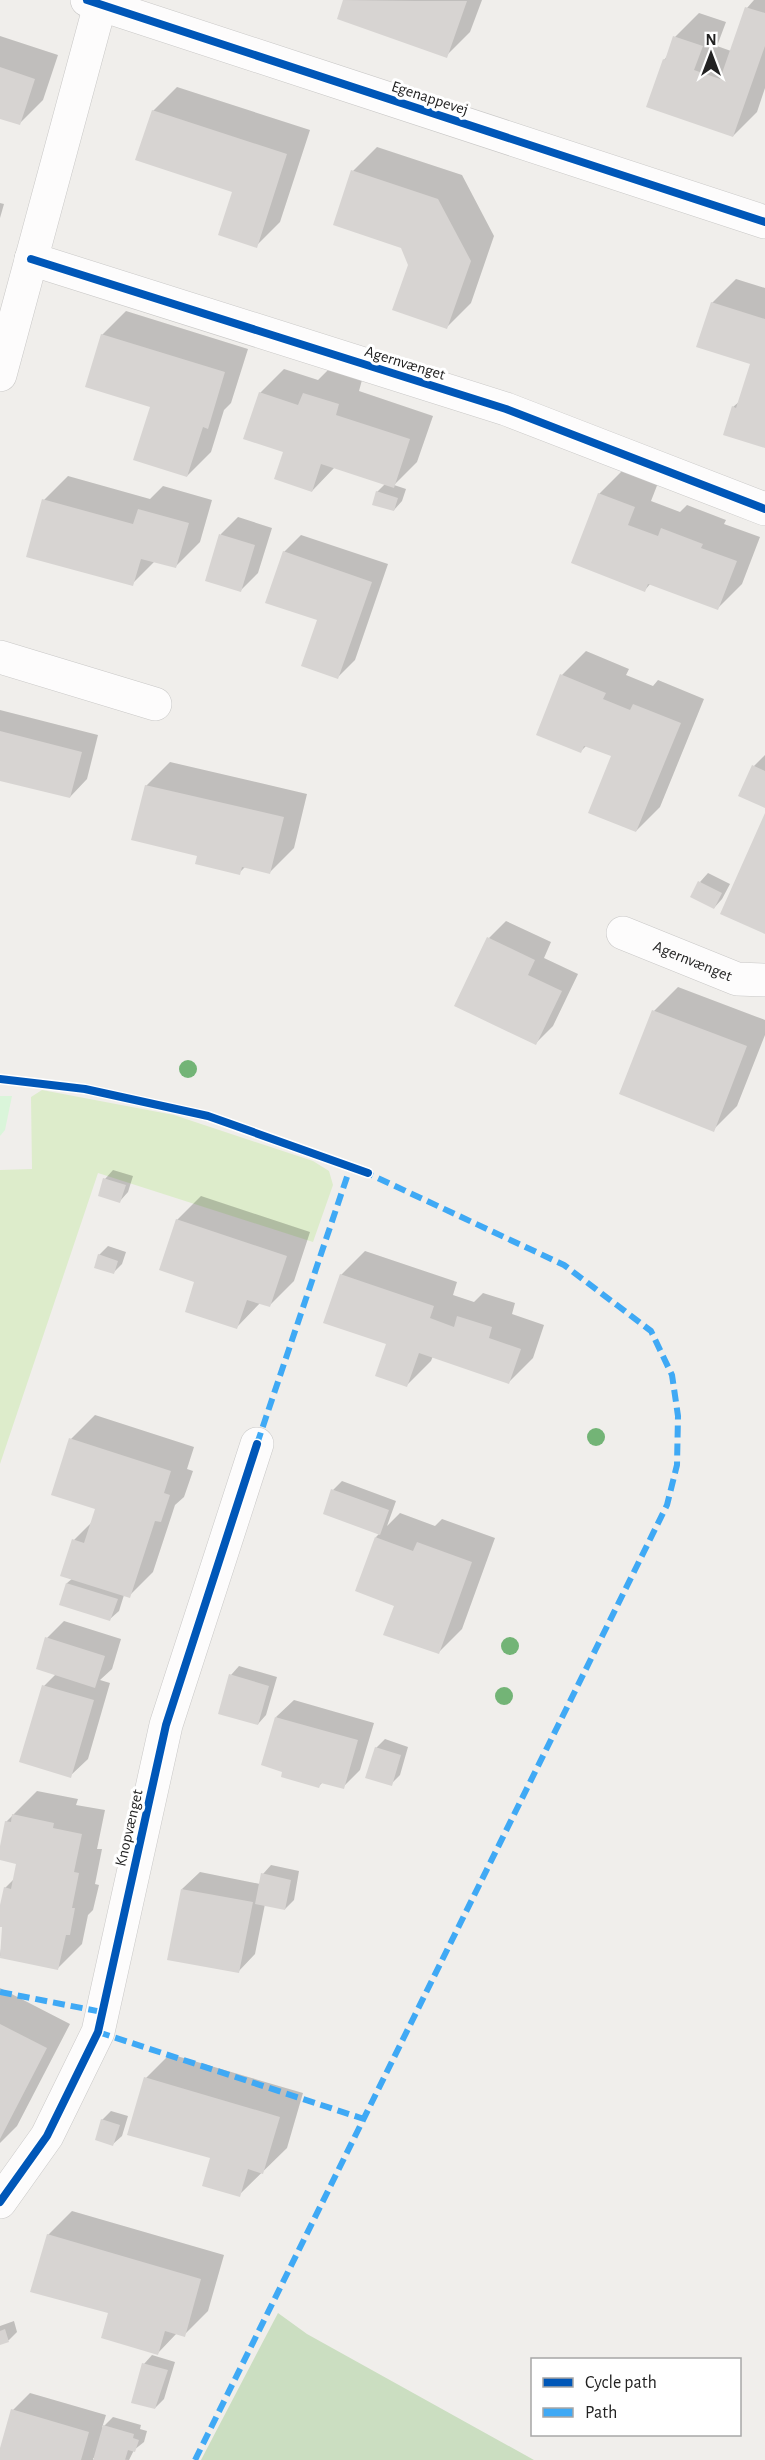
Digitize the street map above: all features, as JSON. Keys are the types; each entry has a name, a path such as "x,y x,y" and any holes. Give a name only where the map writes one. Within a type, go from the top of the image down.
{"street":[{"name":"Egenappevej","path":"94,2 765,222"},
{"path":"0,375 94,2"},
{"name":"Agernvænget","path":"31,259 506,409 765,509"},
{"path":"0,657 155,704"},
{"name":"Agernvænget","path":"622,933 737,979 765,980"},
{"name":"Knopvænget","path":"0,2202 47,2136 98,2032 166,1725 257,1444"}],"green space":[{"path":"42,1090 174,1115 313,1161 329,1171 333,1185 313,1242 98,1173 0,1464 0,1170 32,1169 31,1097"},
{"path":"0,1096 12,1096 5,1130 0,1136"},
{"path":"278,2313 307,2334 534,2460 201,2460"}],"building":[{"path":"343,0 467,1 447,58 337,19"},
{"path":"745,7 765,13 765,46 733,137 646,107 673,36 703,46 694,70 720,79"},
{"path":"0,67 35,79 20,125 0,119"},
{"path":"152,110 287,154 257,248 218,235 232,192 135,160"},
{"path":"351,170 438,199 471,261 447,329 392,310 408,265 401,248 333,225"},
{"path":"711,302 765,319 765,448 723,435 732,406 736,408 750,364 696,347"},
{"path":"101,334 225,372 208,429 203,427 187,477 133,460 150,407 85,387"},
{"path":"259,392 298,405 303,393 339,404 336,415 410,439 394,488 321,464 312,492 274,479 283,452 243,439"},
{"path":"376,491 398,498 394,511 372,505"},
{"path":"598,493 635,507 628,525 658,536 661,528 703,544 701,548 737,561 718,610 648,584 645,592 571,563"},
{"path":"42,499 133,524 138,509 189,523 176,568 141,559 133,586 26,557"},
{"path":"219,534 255,545 241,592 205,581"},
{"path":"283,551 372,582 338,679 301,666 317,620 265,603"},
{"path":"560,674 606,693 603,699 630,710 633,704 681,723 636,832 588,813 611,756 584,746 581,753 536,735"},
{"path":"0,731 82,752 70,798 0,781"},
{"path":"752,765 765,771 765,808 738,796"},
{"path":"145,785 284,817 270,874 242,867 240,875 195,864 197,856 131,840"},
{"path":"765,813 765,934 720,914"},
{"path":"698,881 722,893 714,909 690,897"},
{"path":"487,937 535,960 528,975 562,991 536,1045 454,1006"},
{"path":"652,1010 747,1046 714,1132 619,1094"},
{"path":"103,1178 126,1185 120,1203 98,1196"},
{"path":"176,1219 287,1256 270,1307 247,1300 237,1329 185,1312 194,1282 159,1270"},
{"path":"98,1254 118,1261 114,1274 94,1268"},
{"path":"340,1274 434,1306 430,1318 454,1327 457,1316 492,1327 489,1338 521,1349 509,1384 419,1353 407,1387 375,1376 386,1344 323,1323"},
{"path":"69,1438 171,1471 164,1493 170,1495 161,1522 155,1521 130,1598 60,1576 72,1539 84,1543 95,1509 51,1495"},
{"path":"331,1489 389,1510 380,1535 323,1514"},
{"path":"375,1537 413,1551 417,1542 472,1562 439,1654 383,1635 394,1606 355,1591"},
{"path":"66,1583 118,1599 110,1621 59,1605"},
{"path":"45,1637 105,1656 95,1688 36,1669"},
{"path":"229,1674 269,1686 258,1725 218,1714"},
{"path":"42,1685 94,1700 71,1778 19,1762"},
{"path":"275,1717 358,1740 344,1789 321,1783 319,1788 281,1777 282,1772 261,1765"},
{"path":"375,1747 401,1755 392,1786 365,1778"},
{"path":"12,1814 54,1823 53,1828 82,1834 74,1872 79,1873 72,1908 75,1908 70,1935 66,1935 58,1970 0,1958 2,1927 0,1927 0,1905 4,1887 11,1889 16,1864 0,1860 0,1846 5,1821 11,1822"},
{"path":"261,1873 291,1880 285,1910 255,1904"},
{"path":"181,1889 253,1902 239,1973 167,1960"},
{"path":"0,2024 47,2048 0,2139"},
{"path":"144,2077 280,2117 263,2174 248,2169 240,2197 202,2186 210,2158 127,2135"},
{"path":"101,2119 120,2125 113,2146 95,2140"},
{"path":"47,2234 201,2279 185,2337 165,2331 158,2355 101,2338 108,2313 30,2292"},
{"path":"5,2329 9,2342 0,2345 0,2331"},
{"path":"142,2363 168,2370 155,2409 131,2403"},
{"path":"11,2409 89,2432 81,2460 0,2460 0,2448"},
{"path":"103,2425 134,2434 133,2438 139,2440 135,2452 128,2450 125,2460 93,2460"}],"marked path":[{"path":"257,1444 351,1165"},
{"path":"195,2460 667,1505 677,1465 678,1416 672,1375 651,1331 564,1265 365,1172"},
{"path":"0,1992 102,2012"},
{"path":"98,2032 364,2119"}],"cycle path":[{"path":"87,0 765,222"},
{"path":"31,259 506,409 765,509"},
{"path":"0,1079 85,1089 208,1116 368,1173"},
{"path":"0,2202 47,2136 98,2032 166,1725 257,1444"}]}
